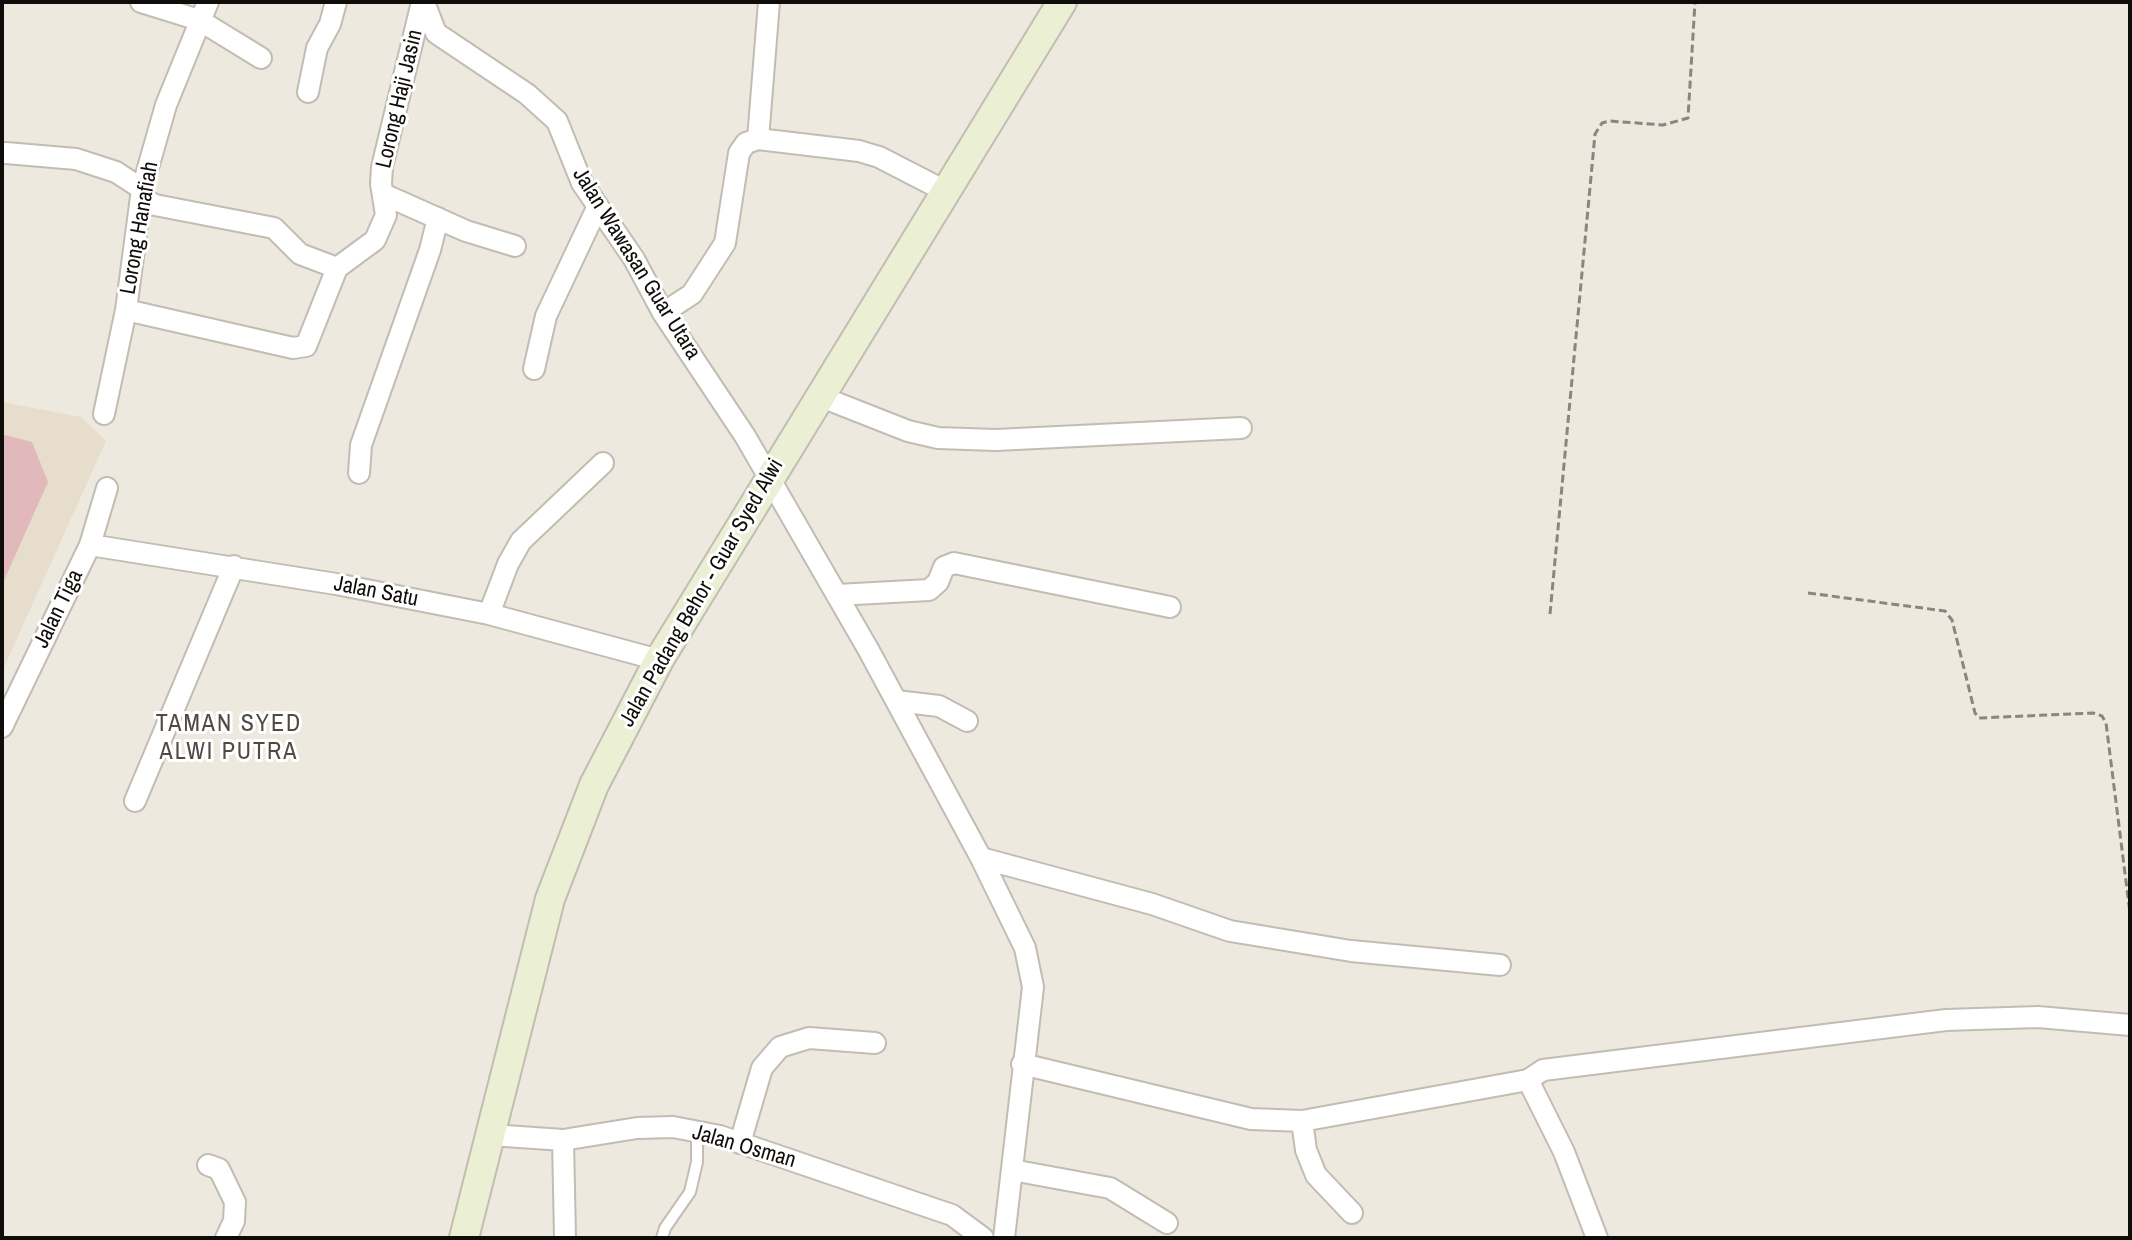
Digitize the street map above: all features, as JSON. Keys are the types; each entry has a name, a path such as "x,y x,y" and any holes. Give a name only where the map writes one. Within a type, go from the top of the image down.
{"main road":[{"name":"Jalan Padang Behor - Guar Syed Alwi","path":"464,1238 550,899 594,785 659,660 1061,3"}],"street":[{"path":"141,2 204,11 261,58"},
{"path":"308,92 317,48 330,24 336,2"},
{"name":"Lorong Haji Jasin","path":"337,268 375,240 386,215 382,167 423,2"},
{"name":"Jalan Wawasan Guar Utara","path":"423,2 436,33 527,94 557,121 582,183 634,259 663,313 769,477 837,595 981,858 1025,948 1033,987 1004,1238"},
{"path":"758,139 769,2"},
{"name":"Lorong Hanafiah","path":"104,414 126,310 142,189 166,105 204,11"},
{"path":"663,313 692,294 725,243 739,153 746,143 758,139 869,154 947,192"},
{"path":"6,153 76,159 116,172 142,189 146,200 155,205 274,228 300,254 337,268 306,346 293,348 126,310"},
{"path":"383,194 515,246"},
{"path":"534,369 546,316 597,208"},
{"path":"359,473 361,445 430,250 438,218"},
{"path":"819,396 908,431 938,438 996,440 1241,428"},
{"path":"489,614 508,564 521,541 603,463"},
{"name":"Jalan Tiga","path":"2,727 90,545 107,488"},
{"name":"Jalan Satu","path":"90,545 234,566 489,614 659,660"},
{"path":"837,595 929,590 938,582 944,567 954,563 1170,607"},
{"path":"135,801 234,566"},
{"path":"896,701 939,706 967,721"},
{"path":"981,858 1152,904 1230,931 1393,957 1500,965"},
{"path":"1022,1064 1251,1119 1302,1121 1528,1080 1543,1070 1946,1020 2038,1017 2130,1025"},
{"path":"740,1143 762,1068 780,1047 809,1038 875,1043"},
{"path":"1528,1080 1564,1152 1597,1238"},
{"path":"1302,1121 1306,1150 1316,1175 1352,1213"},
{"name":"Jalan Osman","path":"491,1135 563,1140 637,1128 673,1127 697,1132 740,1143 952,1215 983,1238"},
{"path":"563,1140 565,1238"},
{"path":"208,1165 219,1169 235,1202 234,1221 226,1238"},
{"path":"1012,1170 1110,1188 1167,1223"}],"lane":[{"path":"662,1238 665,1228 690,1192 697,1162 697,1132"}],"path":[{"path":"1550,614 1595,134 1602,123 1610,121 1663,125 1688,118 1695,2"},
{"path":"1808,593 1945,611 1952,620 1975,713 1979,718 2093,713 2102,716 2106,723 2130,913"}],"shaded area":[{"path":"2,402 81,417 106,441 2,672"},
{"path":"2,434 32,442 48,482 2,585"}],"district":[{"name":"TAMAN SYED ALWI PUTRA","path":"229,739"}]}
